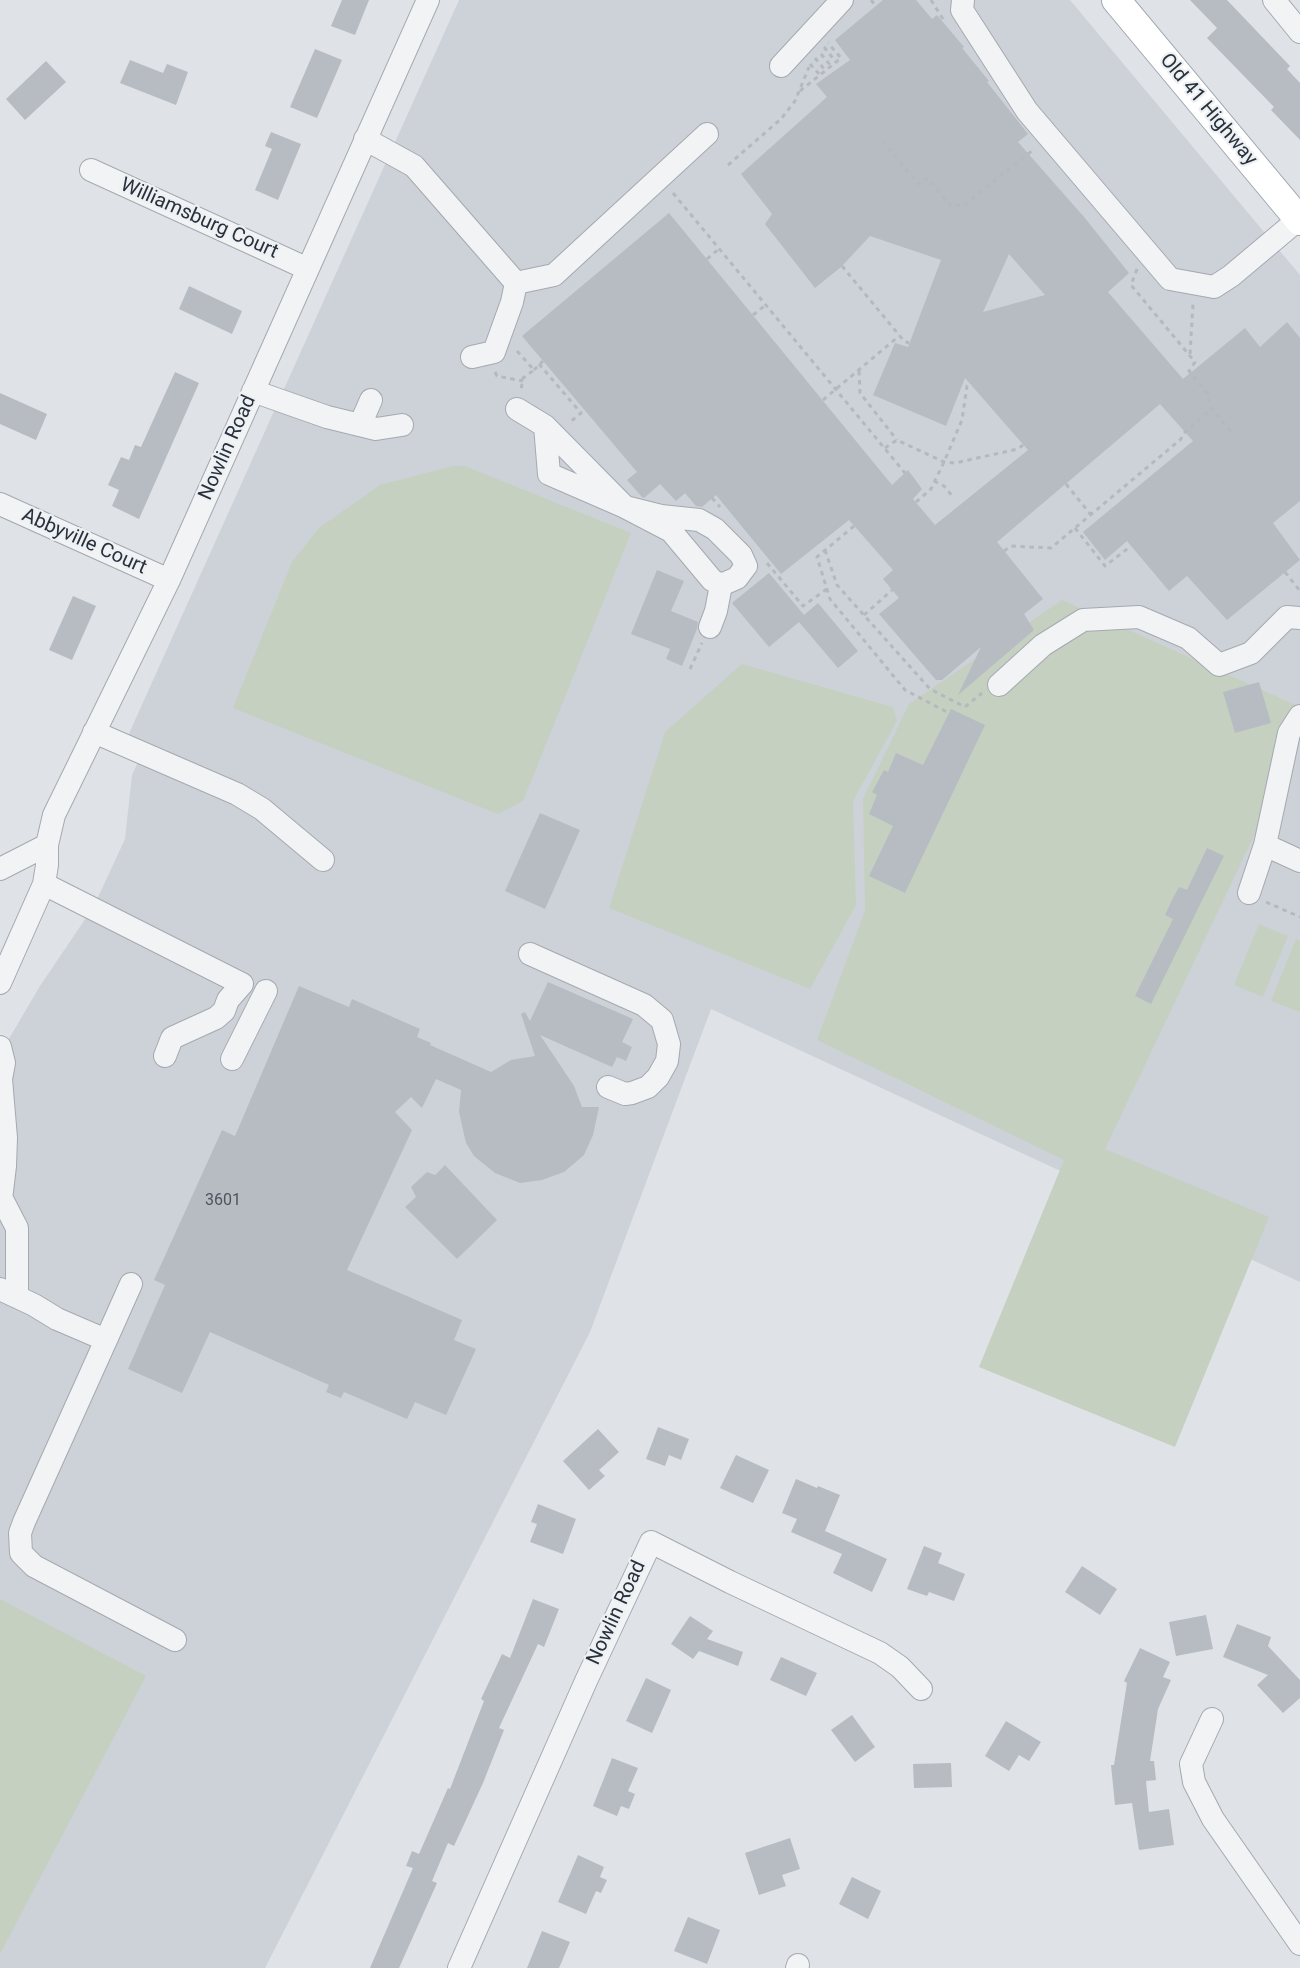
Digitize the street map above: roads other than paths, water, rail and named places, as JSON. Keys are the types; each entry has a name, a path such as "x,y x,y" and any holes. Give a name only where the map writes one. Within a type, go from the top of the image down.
{"main road":[{"name":"Old 41 Highway","path":"1116,0 1298,216"}],"street":[{"name":"Nowlin Road","path":"0,982 44,884 47,845 54,815 169,580 428,0"},
{"path":"781,66 842,0"},
{"path":"963,0 962,10 1027,111 1170,279 1214,287 1231,276 1298,216"},
{"path":"1286,5 1300,32"},
{"path":"516,283 554,275 707,134"},
{"path":"365,139 414,166 516,283"},
{"name":"Williamsburg Court","path":"90,170 308,269"},
{"path":"472,357 494,352 512,302 516,283"},
{"path":"253,391 327,417 376,429 402,425"},
{"path":"360,425 370,400"},
{"path":"517,409 550,432 625,507 661,516 699,520 715,529 741,555 746,566 737,578 721,585"},
{"path":"550,432 549,474 625,507 671,531 712,580 721,585"},
{"name":"Abbyville Court","path":"0,504 169,580"},
{"path":"710,627 721,585"},
{"path":"999,685 1043,645 1083,620 1139,617 1188,638 1219,665 1251,653 1287,617 1300,618"},
{"path":"1254,897 1289,733 1300,716"},
{"path":"94,732 237,794 262,809 323,860"},
{"path":"0,869 47,845"},
{"path":"1265,845 1300,861"},
{"path":"44,884 242,984 228,1000 224,1011 216,1018 171,1038 165,1056"},
{"path":"530,954 644,1005 662,1020 669,1044 667,1061 658,1077 648,1087 632,1093 625,1094 608,1087"},
{"path":"232,1059 266,991"},
{"path":"0,1047 4,1064 1,1079 6,1138 1,1203 17,1227 9,1293 57,1319 106,1340"},
{"path":"131,1284 24,1522 20,1533 21,1552 34,1566 175,1640"},
{"name":"Nowlin Road","path":"459,1968 586,1681 651,1542 880,1653 900,1667 921,1689"},
{"path":"1212,1719 1191,1764 1194,1782 1213,1819 1300,1944"}]}
